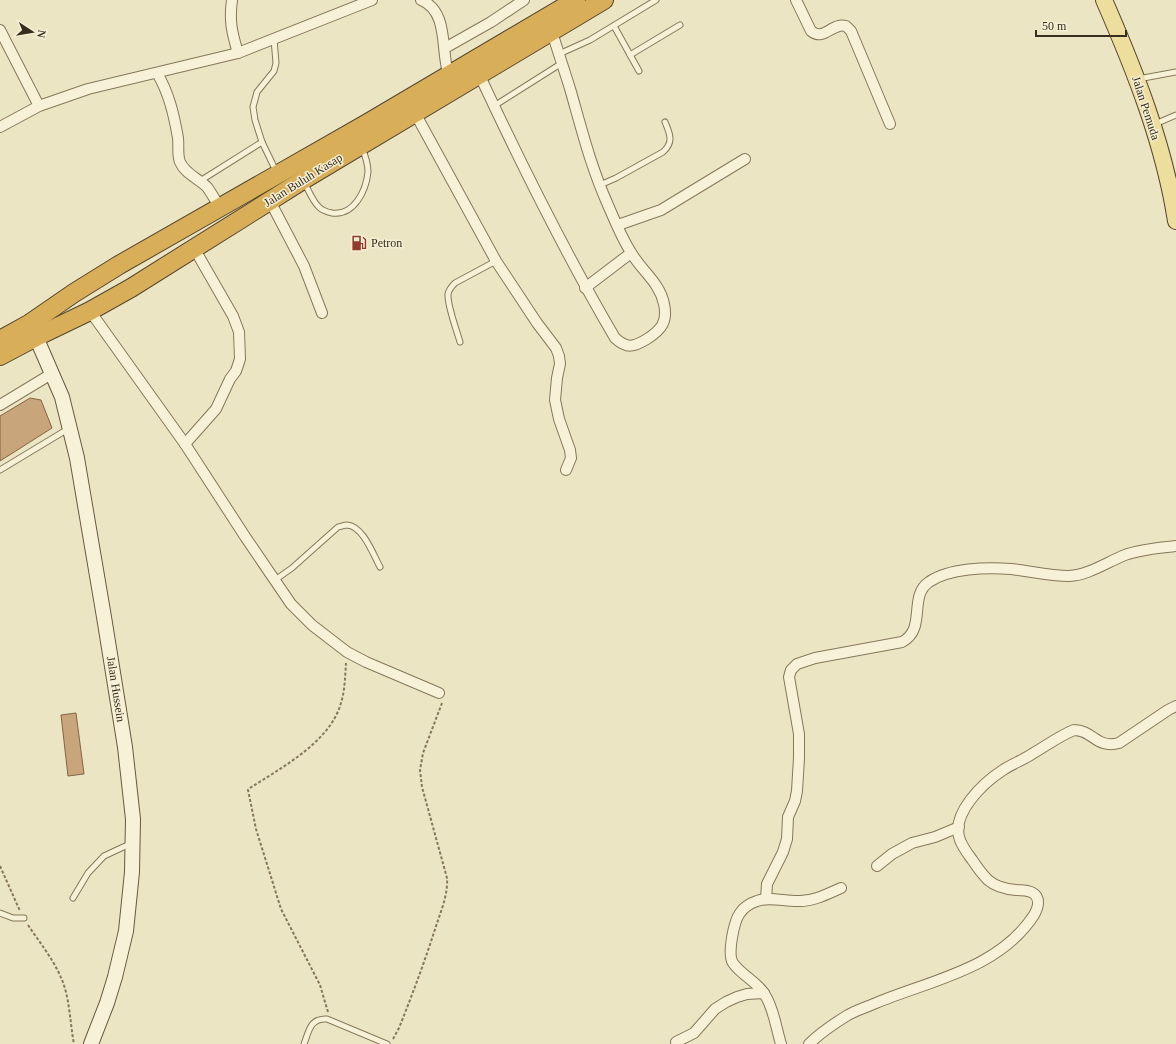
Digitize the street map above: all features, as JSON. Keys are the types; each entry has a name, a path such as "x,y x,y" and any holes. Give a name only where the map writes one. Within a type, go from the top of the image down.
{"highway":[{"name":"Jalan Buluh Kasap","path":"2,334 29,324 74,293 119,265 449,76 576,0"},
{"name":"Jalan Buluh Kasap","path":"0,356 90,311 131,288 302,180 604,0"},
{"path":"119,265 131,288"}],"main road":[{"name":"Jalan Pemuda","path":"1104,0 1137,80 1153,124 1172,195 1176,221"},
{"name":"Jalan Hussein","path":"36,337 62,397 71,428 84,493 125,747 133,819 131,892 121,954 107,1003 91,1044"}],"street":[{"path":"232,0 230,20 231,31 238,53"},
{"path":"0,126 39,106 88,89 238,53 372,0"},
{"path":"421,0 432,2 435,10 445,48 447,71 449,76"},
{"path":"445,48 491,22 524,0"},
{"path":"796,0 811,31 815,35 820,35 839,26 846,26 851,31 890,124"},
{"path":"0,30 39,106"},
{"path":"479,74 546,214 585,288 615,338 621,344 637,346 657,332 662,326 666,313 664,302 659,289 632,254 599,185 587,152 552,32"},
{"path":"157,73 168,94 174,116 181,164 185,170 200,182 213,196 220,208"},
{"path":"415,113 496,261 537,323 556,348 559,356 555,400 571,458 566,470"},
{"path":"618,225 661,210 745,159"},
{"path":"270,201 304,266 322,313"},
{"path":"185,444 216,409 230,379 236,371 240,359 239,332 233,316 194,248"},
{"path":"585,288 632,254"},
{"path":"90,311 185,444 291,604 312,625 347,652 366,662 439,693"},
{"path":"0,405 52,373"},
{"path":"766,899 767,884 783,852 787,839 788,817 795,801 800,758 799,734 789,677 791,670 797,664 815,658 902,642 909,638 914,631 917,620 917,606 920,593 927,582 943,574 975,569 1010,569 1055,575 1081,574 1126,555 1143,550 1176,546"},
{"path":"809,1044 849,1015 975,965 1002,949 1020,932 1034,915 1038,908 1036,896 1032,892 1025,890 1004,888 995,885 988,880 979,871 960,839 959,827 964,808 987,783 1003,770 1074,730 1082,731 1102,744 1110,746 1119,743 1176,706"},
{"path":"877,866 892,854 912,842 935,837 959,827"},
{"path":"781,1044 769,1002 764,993 731,961 730,953 739,914 751,904 766,899 802,901 817,898 840,888"},
{"path":"676,1042 694,1033 715,1010 726,1002 747,994 764,993"}],"lane":[{"path":"494,106 590,40 656,0"},
{"path":"630,55 680,25"},
{"path":"614,26 639,71"},
{"path":"274,39 276,53 276,64 274,71 257,92 253,107 255,120 262,142 278,174"},
{"path":"1137,80 1176,72"},
{"path":"1153,124 1176,115"},
{"path":"599,185 616,178 664,152 669,147 670,139 670,132 665,122"},
{"path":"200,182 262,142"},
{"path":"302,180 318,206 327,212 337,213 350,210 358,201 368,172 367,161 361,145"},
{"path":"460,342 449,303 448,294 450,288 455,283 496,261"},
{"path":"0,470 71,428"},
{"path":"275,580 292,568 338,527 347,525 356,528 361,532 380,567"},
{"path":"73,898 88,873 104,856 133,843"},
{"path":"0,913 13,918 24,918"},
{"path":"304,1044 309,1029 314,1021 320,1018 327,1019 388,1044"}],"path":[{"path":"327,1019 328,1010 320,985 281,909 256,829 248,790 292,762 330,726 340,706 343,696 347,652"},
{"path":"391,1044 399,1028 430,947 443,906 447,884 447,878 422,787 420,770 420,763 423,753 442,702 442,697 439,693"},
{"path":"0,866 24,918 57,967 66,994 74,1044"}],"building":[{"path":"30,398 41,400 52,428 0,461 0,416"},
{"path":"76,713 84,774 68,776 61,715"}],"place":[{"name":"Petron","path":"359,243"}]}
